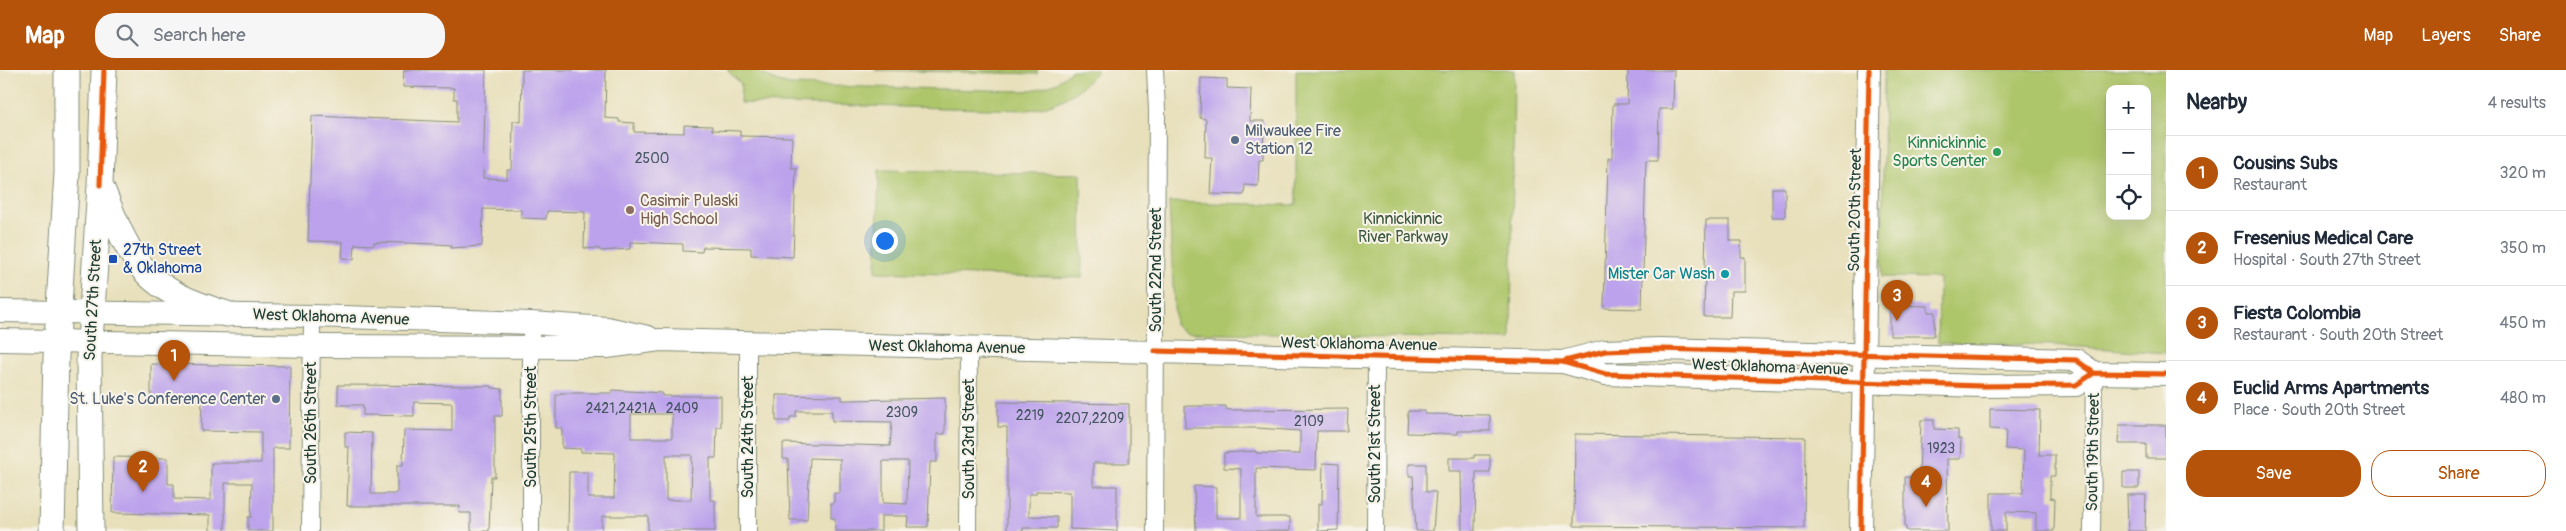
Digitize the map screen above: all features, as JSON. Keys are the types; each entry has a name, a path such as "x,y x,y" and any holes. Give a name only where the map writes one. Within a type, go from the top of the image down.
{"main road":[{"name":"South 27th Street","path":"52,531 58,339 67,173 67,70"},
{"name":"South 27th Street","path":"91,531 90,340 100,186 104,70"},
{"name":"South 20th Street","path":"1861,531 1866,354 1869,70"},
{"path":"100,186 125,246 147,274 164,288 192,304 227,314"},
{"name":"West Oklahoma Avenue","path":"0,311 60,310 532,323 607,328 660,340"},
{"name":"West Oklahoma Avenue","path":"0,340 58,339 311,346 607,347 660,340 1155,351 1563,362 1606,374 1865,382 2076,385 2094,373 2076,360 1719,350 1606,351 1563,362"},
{"path":"1719,350 1719,378"},
{"path":"2094,373 2166,374"}],"street":[{"name":"South 22nd Street","path":"1155,70 1157,110 1155,531"},
{"name":"South 26th Street","path":"310,531 312,316"},
{"name":"South 25th Street","path":"530,531 532,323"},
{"name":"South 24th Street","path":"748,342 748,531"},
{"name":"South 23rd Street","path":"968,531 969,347"},
{"name":"South 21st Street","path":"1375,531 1376,357"},
{"name":"South 19th Street","path":"2092,531 2094,373"}],"green space":[{"path":"727,70 756,70 775,81 790,85 1024,91 1042,88 1057,82 1072,70 1098,70 1068,97 1050,105 1029,110 740,103 741,84"},
{"path":"875,70 1037,70 1037,74"},
{"name":"Kinnickinnic River Parkway","path":"1296,70 1514,70 1511,340 1186,332 1175,325 1169,202 1296,205"},
{"name":"Kinnickinnic Sports Center","path":"1884,70 2166,70 2166,353 2051,345 1938,343 1939,278 1882,277"},
{"path":"879,170 1081,174 1082,278 876,272"}],"building":[{"path":"404,70 486,70 483,178 507,179 507,170 512,170 513,121 521,122 522,70 606,70 605,118 619,119 619,122 634,123 634,132 684,133 684,125 712,126 712,130 740,131 740,136 792,137 791,168 796,168 793,257 751,255 751,248 703,247 702,252 683,251 683,244 630,242 630,249 600,251 600,249 584,248 585,212 547,211 546,219 521,218 521,210 483,209 482,246 451,248 451,245 374,242 374,245 355,244 354,259 342,258 343,242 308,241 312,116 457,122 457,99 454,99 454,88 403,87"},
{"path":"1628,70 1674,70 1673,109 1659,109 1658,160 1646,160 1642,309 1604,308 1608,158 1612,158 1613,104 1627,104"},
{"name":"Milwaukee Fire Station 12","path":"1201,78 1227,79 1227,88 1251,89 1250,121 1264,121 1263,160 1259,160 1258,186 1245,185 1244,195 1210,194 1212,158 1205,158 1206,119 1200,118"},
{"path":"1772,188 1785,188 1785,217 1772,217"},
{"name":"Mister Car Wash","path":"1706,220 1730,220 1730,241 1741,241 1741,257 1745,257 1745,291 1731,291 1730,317 1704,317"},
{"path":"1890,305 1928,306 1928,312 1935,312 1934,336 1890,336"},
{"path":"151,364 290,366 289,448 273,448 273,531 248,531 248,517 251,517 252,483 225,483 225,531 210,531 210,515 112,513 113,457 168,458 168,484 174,484 174,499 211,500 211,463 261,463 261,432 201,431 202,400 151,399"},
{"path":"338,385 492,386 492,388 502,389 502,416 495,416 495,477 491,477 489,531 471,531 471,513 459,513 460,506 347,506 349,447 345,447 345,432 372,433 371,494 394,494 397,492 397,465 403,465 404,430 452,431 452,403 414,402 414,416 363,415 363,405 338,405"},
{"path":"612,390 662,393 662,396 721,396 721,427 717,427 716,458 710,458 710,500 715,500 715,531 648,531 648,516 602,516 602,531 568,531 569,472 588,472 588,498 614,498 615,453 581,452 581,449 562,448 562,428 556,428 556,395 560,395 560,393 612,393","holes":["631,414 672,414 672,438 631,438","666,455 692,455 691,500 666,500"]},
{"path":"776,395 842,396 842,400 945,398 945,434 937,434 937,462 930,462 928,527 907,527 908,516 881,516 881,531 835,531 835,518 831,518 831,503 834,503 834,493 840,493 840,459 810,458 807,520 790,520 788,459 783,459 783,443 890,446 892,422 832,421 832,411 796,411 796,417 790,417 790,421 776,421","holes":["883,461 908,461 907,504 883,503"]},
{"path":"998,402 1129,404 1129,463 1093,463 1093,486 1117,486 1117,531 1070,529 1070,492 1036,491 1036,494 1029,494 1029,516 1057,517 1057,528 1023,528 1023,531 1007,531 1007,427 998,427"},
{"path":"1185,406 1226,406 1226,409 1230,410 1348,409 1347,431 1317,431 1316,470 1256,468 1256,517 1290,517 1290,531 1196,531 1194,486 1216,487 1216,518 1241,518 1241,469 1224,468 1224,453 1256,451 1256,453 1300,454 1300,431 1257,428 1185,428"},
{"path":"1990,409 2040,410 2039,455 2055,455 2055,476 2050,476 2050,498 2055,499 2054,531 2036,531 2036,513 2006,512 2006,531 1991,531 1991,493 2023,493 2024,450 2005,449 2006,430 1990,429"},
{"path":"1408,411 1425,411 1425,414 1490,415 1490,431 1458,431 1458,434 1407,433"},
{"path":"1921,420 1934,420 1934,429 1958,430 1958,439 1961,439 1960,459 1947,459 1948,531 1907,531 1905,526 1905,477 1919,477"},
{"path":"2119,425 2166,425 2166,458 2146,458 2146,444 2118,444"},
{"path":"1575,434 1805,437 1804,528 1574,526"},
{"path":"1474,455 1490,455 1490,472 1476,472 1475,531 1462,531 1461,471 1449,471 1449,458 1474,458"},
{"path":"1323,463 1339,464 1338,530 1318,531 1318,504 1322,504"},
{"path":"1409,464 1426,464 1426,492 1436,492 1433,531 1416,531 1413,476 1409,476"},
{"path":"2123,472 2139,472 2139,488 2123,488"},
{"path":"2127,495 2146,495 2145,531 2128,531"}],"cycle path":[{"path":"100,185 104,70"},
{"path":"1861,531 1869,70"},
{"path":"1565,361 1605,351 1659,349 2076,360 2094,373"},
{"path":"1155,351 1563,362 1605,374 1981,386 2076,385 2094,373 2166,374"}],"place":[{"name":"Milwaukee Fire Station 12","path":"1235,140"},
{"name":"Kinnickinnic Sports Center","path":"1997,152"},
{"name":"Casimir Pulaski High School","path":"630,210"},
{"name":"27th Street & Oklahoma","path":"113,259"},
{"name":"Mister Car Wash","path":"1725,274"},
{"name":"Fiesta Colombia","path":"1897,321"},
{"name":"Cousins Subs","path":"174,381"},
{"name":"St. Luke's Conference Center","path":"276,399"},
{"name":"Fresenius Medical Care","path":"143,492"},
{"name":"Euclid Arms Apartments","path":"1926,507"}]}
